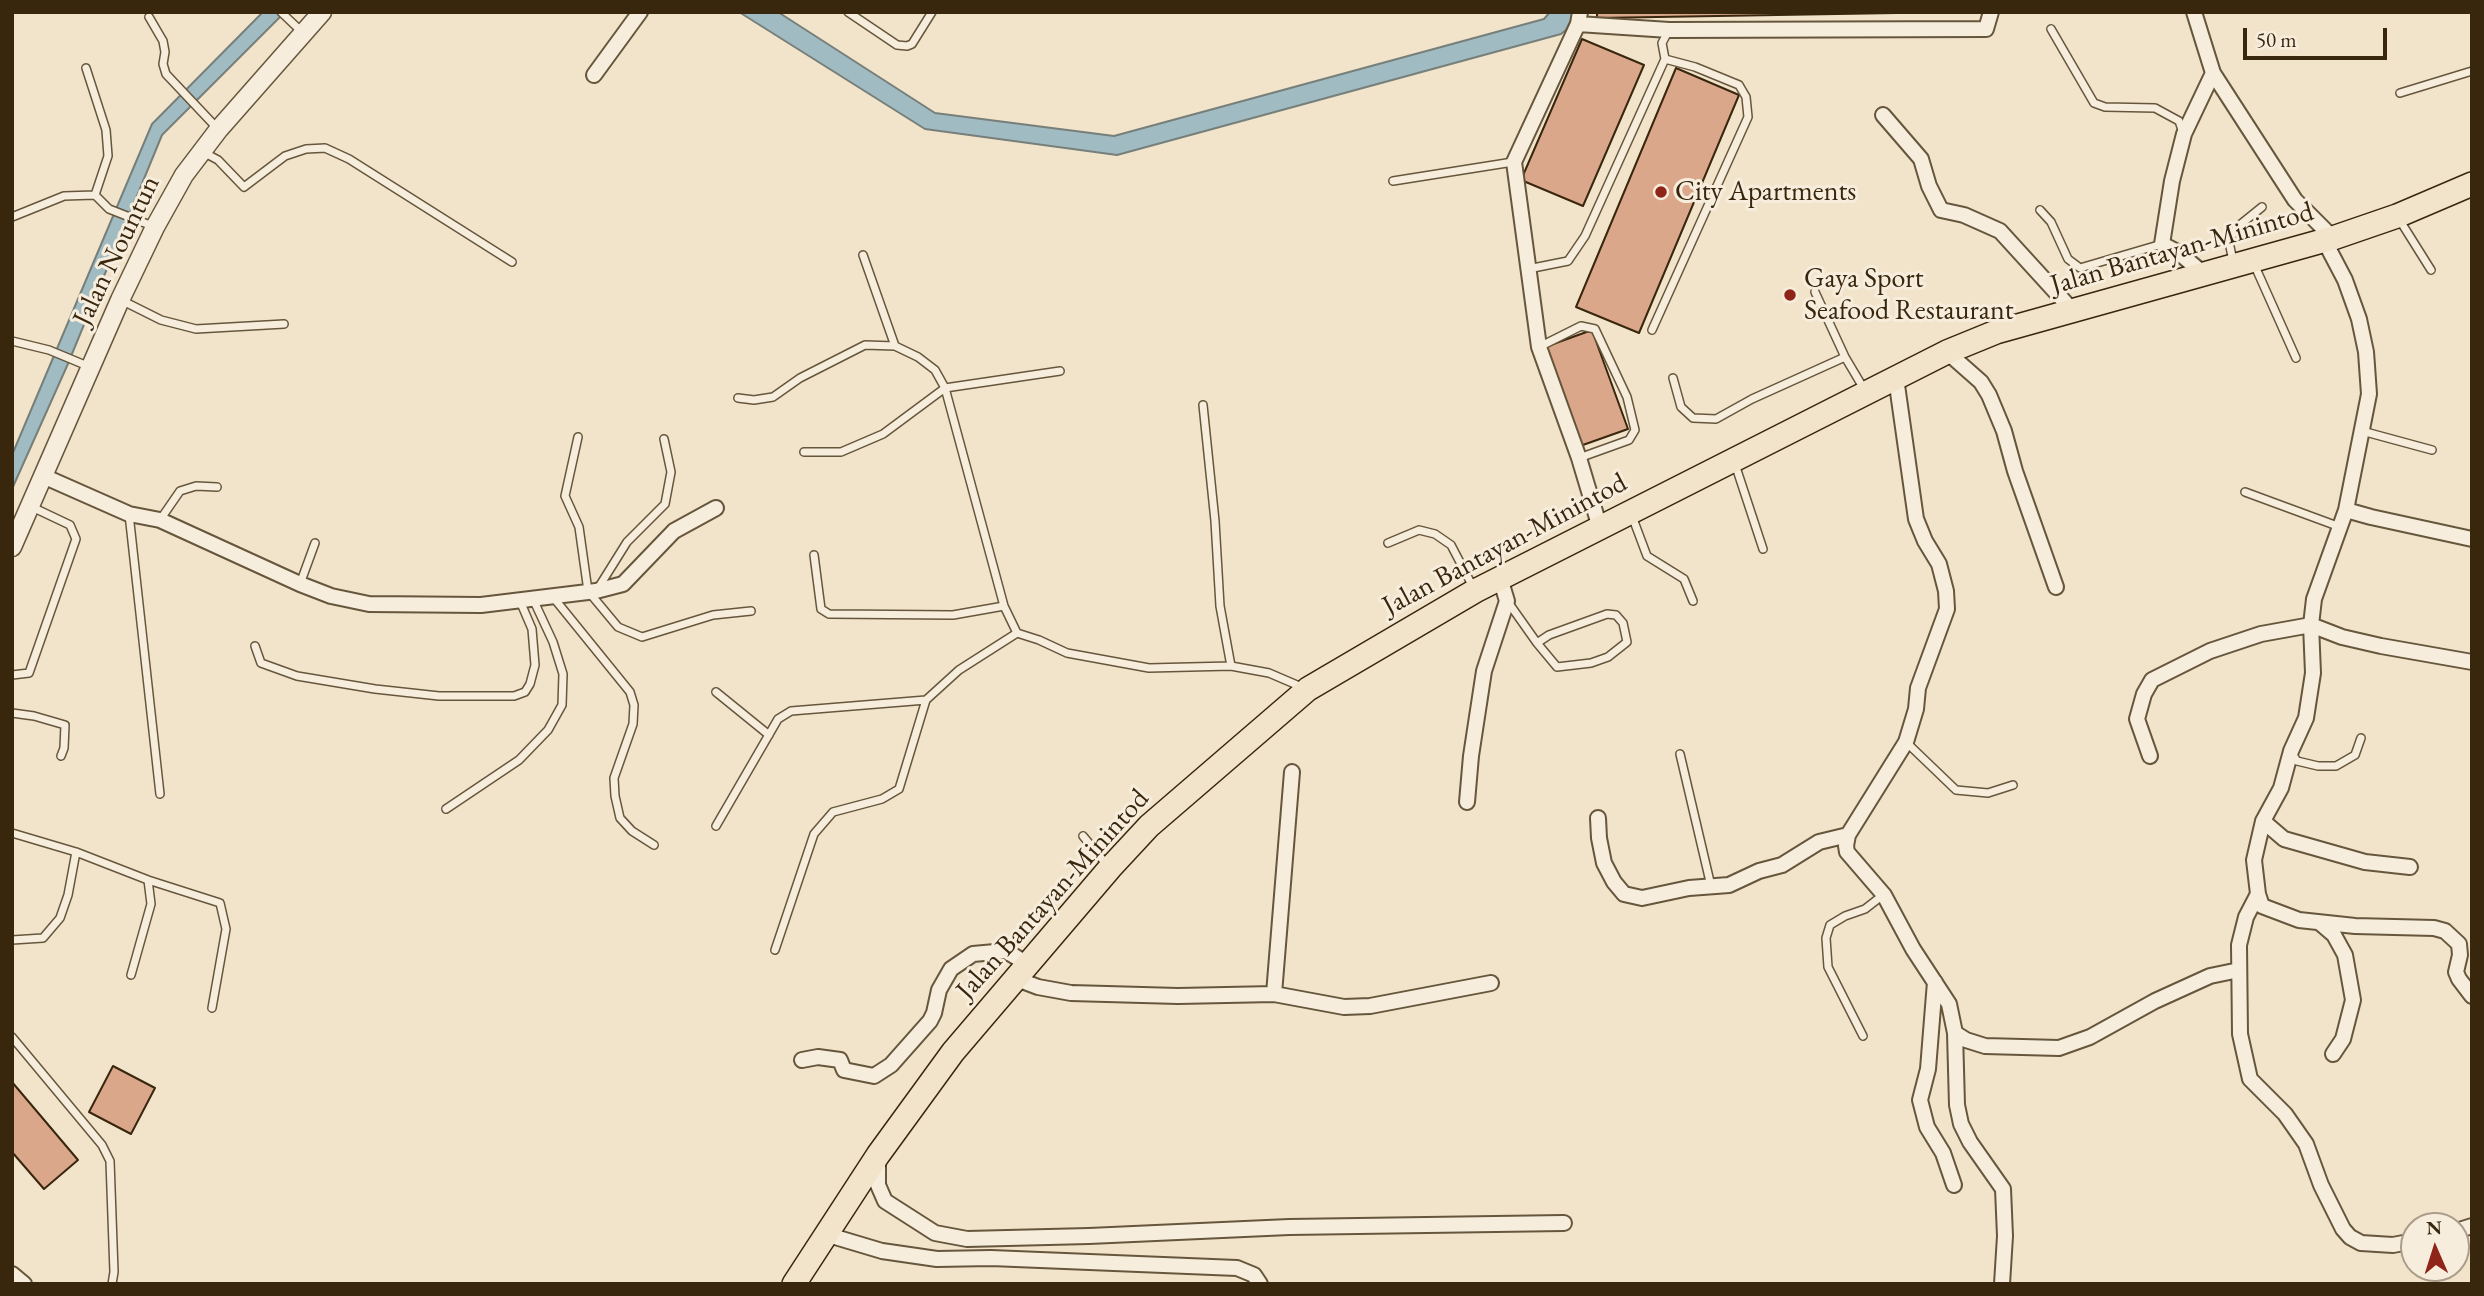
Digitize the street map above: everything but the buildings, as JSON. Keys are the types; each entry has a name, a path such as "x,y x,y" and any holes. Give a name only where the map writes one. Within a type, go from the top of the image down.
{"main road":[{"name":"Jalan Bantayan-Minintod","path":"794,1284 878,1155 953,1052 1110,868 1149,826 1308,689 1475,591 1947,352 1996,332 2328,239 2397,216 2472,184"}],"street":[{"name":"Jalan Nountun","path":"12,547 43,476 82,363 120,300 155,227 184,175 219,129 322,12"},
{"path":"594,75 640,12"},
{"path":"1600,528 1579,458 1539,347 1514,162 1579,18 1669,30 1986,29 1991,12"},
{"path":"2194,12 2213,73 2295,200 2328,239 2346,280 2361,330 2369,394 2346,510 2314,599 2311,625 2313,673 2306,718 2291,751 2281,789 2263,821 2254,860 2258,894 2262,906 2299,919 2320,923 2434,928 2445,931 2459,944 2460,955 2456,972 2472,996"},
{"path":"2204,274 2179,253 2162,244 2172,181 2184,134 2213,73"},
{"path":"1883,116 1921,159 1929,186 1941,210 1964,215 2000,231 2073,311"},
{"path":"1947,352 1981,382 1989,395 2004,431 2015,471 2056,587"},
{"path":"1896,377 1916,519 1939,564 1946,591 1947,609 1918,688 1906,742 1848,835 1846,846 1847,852 1884,895 1907,940 1949,1004 1955,1032 1957,1105 1961,1124 1970,1142 2003,1189 2005,1236 2002,1284"},
{"path":"43,476 129,514 160,520 300,584 331,596 369,604 470,605 553,597 624,584 674,531 716,508"},
{"path":"2346,510 2472,539"},
{"path":"1467,802 1484,671 1507,601 1500,578"},
{"path":"2150,756 2137,719 2144,694 2152,680 2210,651 2261,634 2311,625 2342,637 2381,646 2472,662"},
{"path":"1274,994 1292,772"},
{"path":"1598,818 1604,863 1614,882 1624,894 1642,898 1689,888 1729,885 1759,871 1782,865 1819,842 1848,835"},
{"path":"2263,821 2284,839 2365,862 2410,867"},
{"path":"2258,894 2242,929 2239,945 2240,1034 2250,1079 2285,1114 2306,1144 2321,1185 2343,1229 2350,1237 2361,1243 2400,1244"},
{"path":"2320,923 2334,935 2345,955 2353,1000 2343,1039 2333,1054"},
{"path":"802,1060 818,1057 840,1060 844,1070 874,1076 891,1065 930,1021 939,990 950,970 973,954 1006,951 1038,988 1070,993 1178,996 1274,994 1344,1007 1370,1006 1491,983"},
{"path":"1955,1032 1966,1040 1985,1046 2059,1048 2090,1037 2155,1001 2210,976 2239,970"},
{"path":"1935,982 1928,1069 1920,1100 1927,1127 1943,1153 1954,1185"},
{"path":"878,1155 878,1185 885,1200 935,1233 967,1239 1289,1227 1564,1223"},
{"path":"825,1234 882,1251 937,1259 991,1258 1237,1268 1254,1275 1260,1284"},
{"path":"12,1274 24,1284"}],"lane":[{"path":"848,12 902,46 912,44 932,12"},
{"path":"283,14 303,33"},
{"path":"149,17 163,41 166,74 219,129"},
{"path":"2051,29 2094,103 2105,107 2155,108 2179,121 2184,134"},
{"path":"1528,270 1568,261 1585,236 1665,59 1662,43 1669,30"},
{"path":"1652,330 1748,117 1746,96 1739,85 1695,67 1665,59"},
{"path":"86,68 106,130 108,156 95,195"},
{"path":"2400,93 2472,71"},
{"path":"203,151 218,160 244,187 285,156 306,149 326,148 349,159 512,262"},
{"path":"1392,181 1514,162"},
{"path":"12,217 64,196 95,195 109,209 155,227"},
{"path":"2262,207 2236,228 2229,242 2296,358"},
{"path":"2039,210 2051,222 2068,259 2080,268 2162,244"},
{"path":"2397,216 2431,270"},
{"path":"863,255 895,346"},
{"path":"1815,292 1845,357 1867,393"},
{"path":"120,300 161,320 197,329 284,324"},
{"path":"1539,347 1581,326 1595,329 1627,397 1635,430 1629,440 1579,458"},
{"path":"12,341 49,350 82,363"},
{"path":"738,398 754,400 773,397 800,378 865,345 895,346 918,357 935,370 945,388 1004,606 1017,633 1067,653 1149,668 1231,666 1269,673 1308,689"},
{"path":"1673,378 1681,407 1687,413 1693,418 1716,419 1752,399 1845,357"},
{"path":"804,452 841,452 883,433 945,388 1060,371"},
{"path":"1203,405 1220,606 1231,666"},
{"path":"2361,431 2432,450"},
{"path":"578,437 565,496 579,527 592,591 618,626 642,637 713,615 751,611"},
{"path":"592,591 627,542 665,504 671,472 664,439"},
{"path":"1734,460 1763,549"},
{"path":"160,520 180,491 196,486 217,486"},
{"path":"2245,492 2340,527"},
{"path":"12,675 29,673 76,539 70,525 30,506"},
{"path":"1631,512 1647,556 1684,579 1693,601"},
{"path":"129,514 160,794"},
{"path":"1388,544 1419,530 1435,534 1451,545 1475,591"},
{"path":"300,584 315,543"},
{"path":"814,555 821,609 829,614 953,615 1004,606"},
{"path":"553,597 630,692 634,705 633,724 614,778 615,796 620,818 632,831 654,845"},
{"path":"254,646 261,663 297,676 374,689 439,696 514,696 525,692 535,665 527,600"},
{"path":"446,809 519,760 548,730 562,705 563,674 553,642 527,600"},
{"path":"1507,601 1537,643 1558,667 1591,663 1608,657 1627,642 1623,623 1616,615 1607,614 1549,635 1537,643"},
{"path":"775,950 814,834 833,812 881,799 899,789 926,700 959,670 1017,633"},
{"path":"716,692 769,735"},
{"path":"716,826 778,719 791,711 926,700"},
{"path":"12,713 65,725 61,756"},
{"path":"2291,751 2297,761 2318,766 2336,766 2355,755 2361,738"},
{"path":"1906,742 1956,790 1988,793 2012,785"},
{"path":"1680,754 1711,886"},
{"path":"12,833 76,852 219,904 226,929 212,1007"},
{"path":"1083,836 1110,868"},
{"path":"12,940 43,938 60,918 68,895 76,852"},
{"path":"131,975 151,904 148,880"},
{"path":"1863,1036 1828,967 1826,938 1830,925 1845,916 1866,909 1884,895"},
{"path":"12,1037 102,1145 110,1161 114,1272 112,1284"}],"water":[{"path":"263,12 285,12 162,135 67,366 12,489 12,455 152,124"},
{"path":"739,12 778,12 935,113 1114,136 1544,19 1550,12 1575,12 1561,34 1117,155 925,129"}],"place":[{"name":"City Apartments","path":"1661,192"},
{"name":"Gaya Sport Seafood Restaurant","path":"1790,295"}]}
